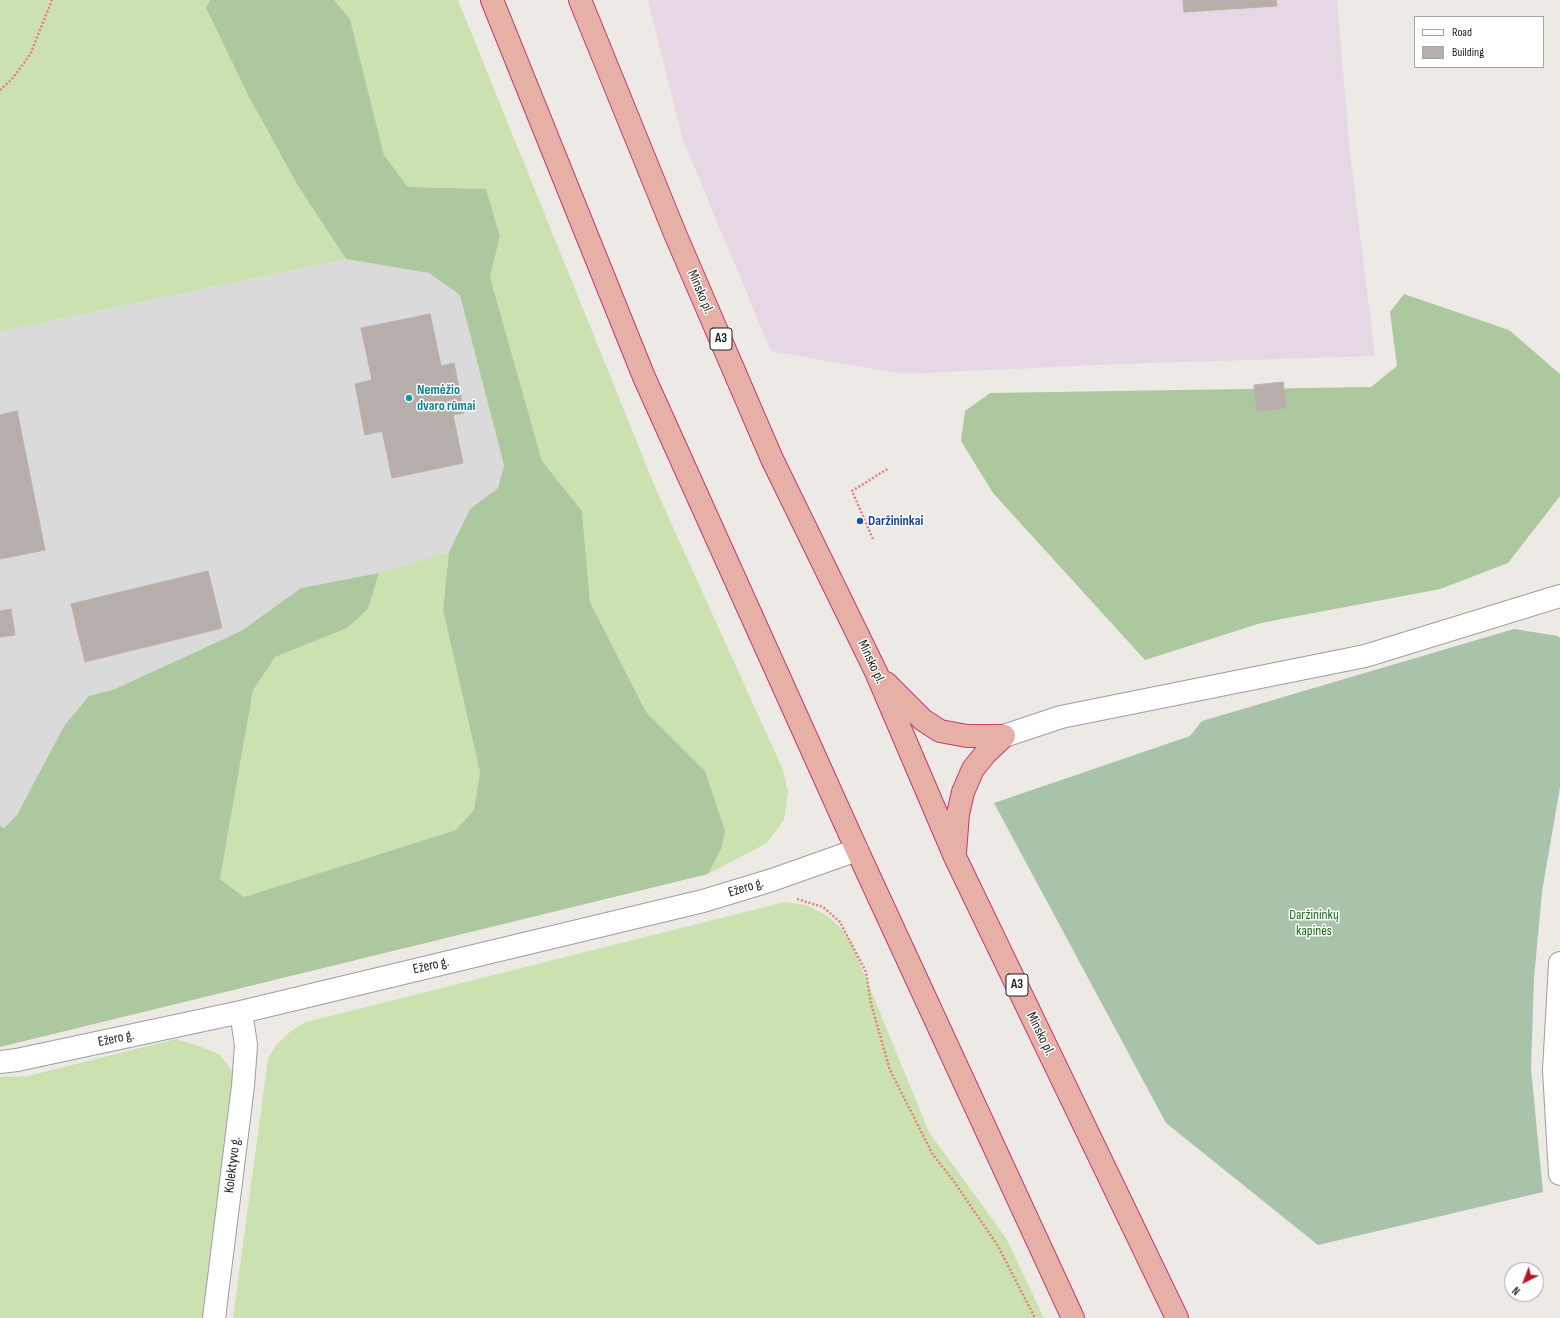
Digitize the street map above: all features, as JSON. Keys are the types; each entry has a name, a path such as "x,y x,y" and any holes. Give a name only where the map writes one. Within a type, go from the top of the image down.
{"highway":[{"path":"492,0 644,377 857,850 1073,1318"},
{"name":"Minsko pl.","path":"580,0 676,236 772,459 876,672 955,857 1177,1318"},
{"path":"876,672 918,716 940,731 967,736 1004,736"},
{"path":"955,857 958,814 963,792 973,769 986,753 1004,736"}],"street":[{"path":"1004,736 1061,717 1365,656 1560,596"},
{"name":"Ežero g.","path":"0,1062 17,1060 241,1012 703,901 772,880 857,850"},
{"path":"1560,963 1554,1070 1560,1174"},
{"name":"Kolektyvo g.","path":"214,1318 243,1086 246,1045 241,1012"}],"path":[{"path":"0,90 11,80 30,55 52,0"},
{"path":"873,539 852,491 889,468"},
{"path":"795,898 822,907 840,922 866,972 871,1004 890,1070 933,1155 953,1180 998,1246 1035,1318"}],"shaded area":[{"path":"648,0 1337,0 1350,153 1375,356 1117,364 902,374 771,351 683,140"},
{"path":"346,259 429,273 460,295 504,467 498,488 470,509 449,552 379,573 301,588 241,631 115,689 89,696 64,726 17,815 4,828 0,826 0,333 7,330"}],"green space":[{"path":"0,0 210,0 206,8 248,95 298,186 346,259 7,330 0,333"},
{"path":"210,0 334,0 350,19 384,155 408,187 486,189 500,236 490,277 542,461 582,511 590,602 646,712 705,771 725,831 721,849 708,874 0,1047 0,826 4,828 17,815 64,726 89,696 115,689 241,631 301,588 379,573 368,609 347,628 275,657 253,690 220,879 244,897 456,830 474,810 480,772 443,610 449,552 470,509 498,488 504,466 460,295 429,273 346,259 298,186 248,95 206,8"},
{"path":"334,0 458,0 658,494 783,770 788,793 784,820 767,843 708,874 721,849 705,771 646,712 590,602 582,511 542,461 490,277 500,236 486,189 408,187 384,155 350,19"},
{"path":"1404,294 1509,330 1560,374 1560,496 1508,563 1440,589 1261,623 1145,660 993,493 961,441 965,411 990,393 1371,387 1397,366 1390,312"},
{"path":"449,552 443,610 480,772 474,810 456,830 244,897 220,879 253,690 274,657 347,628 368,609 379,573"},
{"name":"Daržininkų kapinės","path":"1514,629 1558,636 1560,638 1560,787 1542,892 1534,978 1531,1069 1543,1192 1318,1245 1166,1123 994,803 1190,736 1202,721"},
{"path":"785,902 806,905 826,915 841,928 851,942 929,1132 1006,1238 1044,1318 233,1318 268,1059 276,1045 291,1031 306,1022"},
{"path":"176,1039 199,1046 220,1055 236,1076 203,1318 0,1318 0,1077 28,1076"}],"building":[{"path":"1183,0 1276,0 1277,6 1184,12"},
{"name":"Nemėžio dvaro rūmai","path":"430,314 441,366 454,363 464,413 453,415 463,463 392,478 382,431 365,435 355,384 372,380 361,328"},
{"path":"1283,382 1286,408 1257,411 1254,385"},
{"path":"17,411 45,550 0,559 0,415"},
{"path":"208,571 222,628 85,662 71,604"},
{"path":"11,609 15,635 0,637 0,611"}],"place":[{"name":"Nemėžio dvaro rūmai","path":"409,398"},
{"name":"Daržininkai","path":"860,521"}]}
